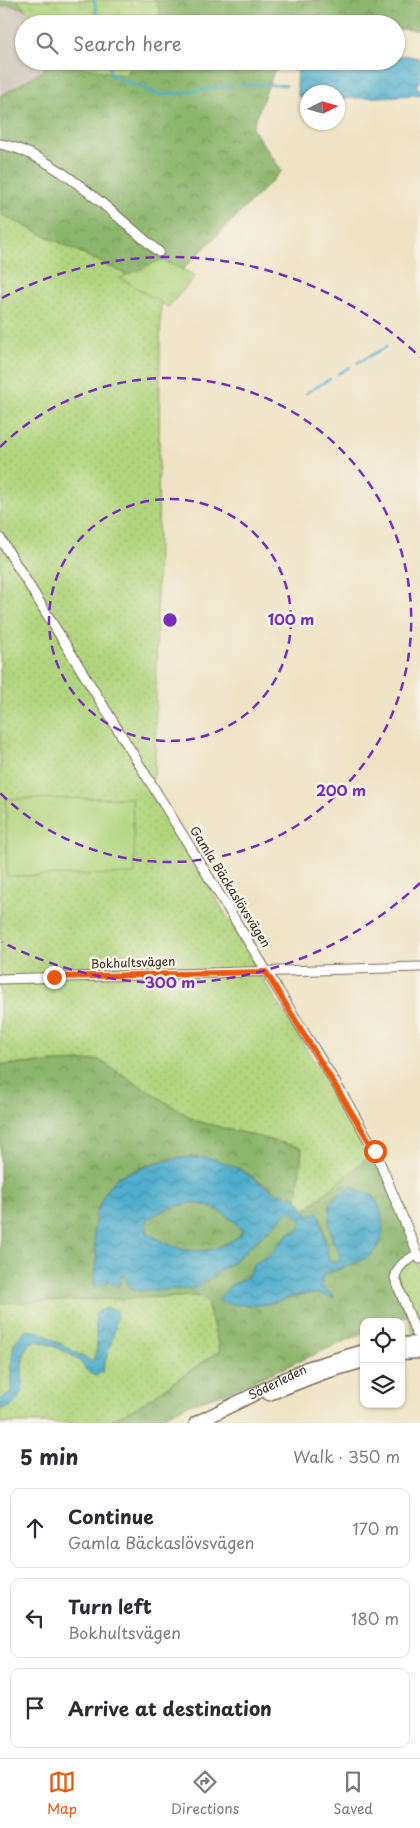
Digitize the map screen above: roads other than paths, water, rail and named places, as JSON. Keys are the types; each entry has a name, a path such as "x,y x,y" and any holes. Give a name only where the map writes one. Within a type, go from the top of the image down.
{"street":[{"path":"0,144 28,151 51,164 159,252"},
{"name":"Gamla Bäckaslövsvägen","path":"0,538 375,1151 419,1257"},
{"name":"Bokhultsvägen","path":"0,979 420,966"},
{"path":"405,1343 418,1338 395,1278 397,1268 402,1263 419,1257"},
{"name":"Söderleden","path":"196,1423 307,1368 360,1352"},
{"path":"405,1353 420,1352"},
{"name":"Söderleden","path":"208,1423 291,1385 360,1361"}],"water":[{"path":"405,55 419,58 420,81 416,86 420,89 420,95 345,99 345,85 300,85 300,97 298,96 296,80 298,70 405,70"},
{"path":"195,1157 214,1159 235,1167 277,1193 296,1198 308,1216 319,1213 329,1260 334,1263 340,1261 340,1258 331,1235 330,1202 352,1186 358,1191 372,1194 378,1203 382,1216 383,1233 380,1243 374,1252 366,1258 323,1274 321,1287 335,1296 333,1298 324,1295 307,1294 260,1305 219,1302 219,1299 231,1285 246,1279 254,1264 270,1255 288,1234 298,1231 302,1221 290,1210 235,1260 196,1288 138,1291 129,1286 124,1275 120,1276 120,1285 116,1287 109,1281 94,1289 97,1256 94,1236 96,1214 110,1185 117,1178 150,1165","holes":["192,1203 213,1208 226,1215 242,1231 241,1235 216,1248 194,1251 171,1246 147,1233 146,1220 168,1208"]},
{"path":"107,1308 117,1310 115,1329 102,1372 95,1376 69,1354 35,1340 25,1350 23,1356 23,1383 20,1395 11,1407 0,1409 0,1400 12,1391 11,1366 14,1343 26,1330 40,1332 92,1362 97,1349 95,1313"}],"waterway":[{"path":"94,0 97,15"},
{"path":"110,70 111,75 160,95 232,86"},
{"path":"241,85 286,85"},
{"path":"357,363 386,347"},
{"path":"338,374 350,367"},
{"path":"306,393 330,379"}]}
